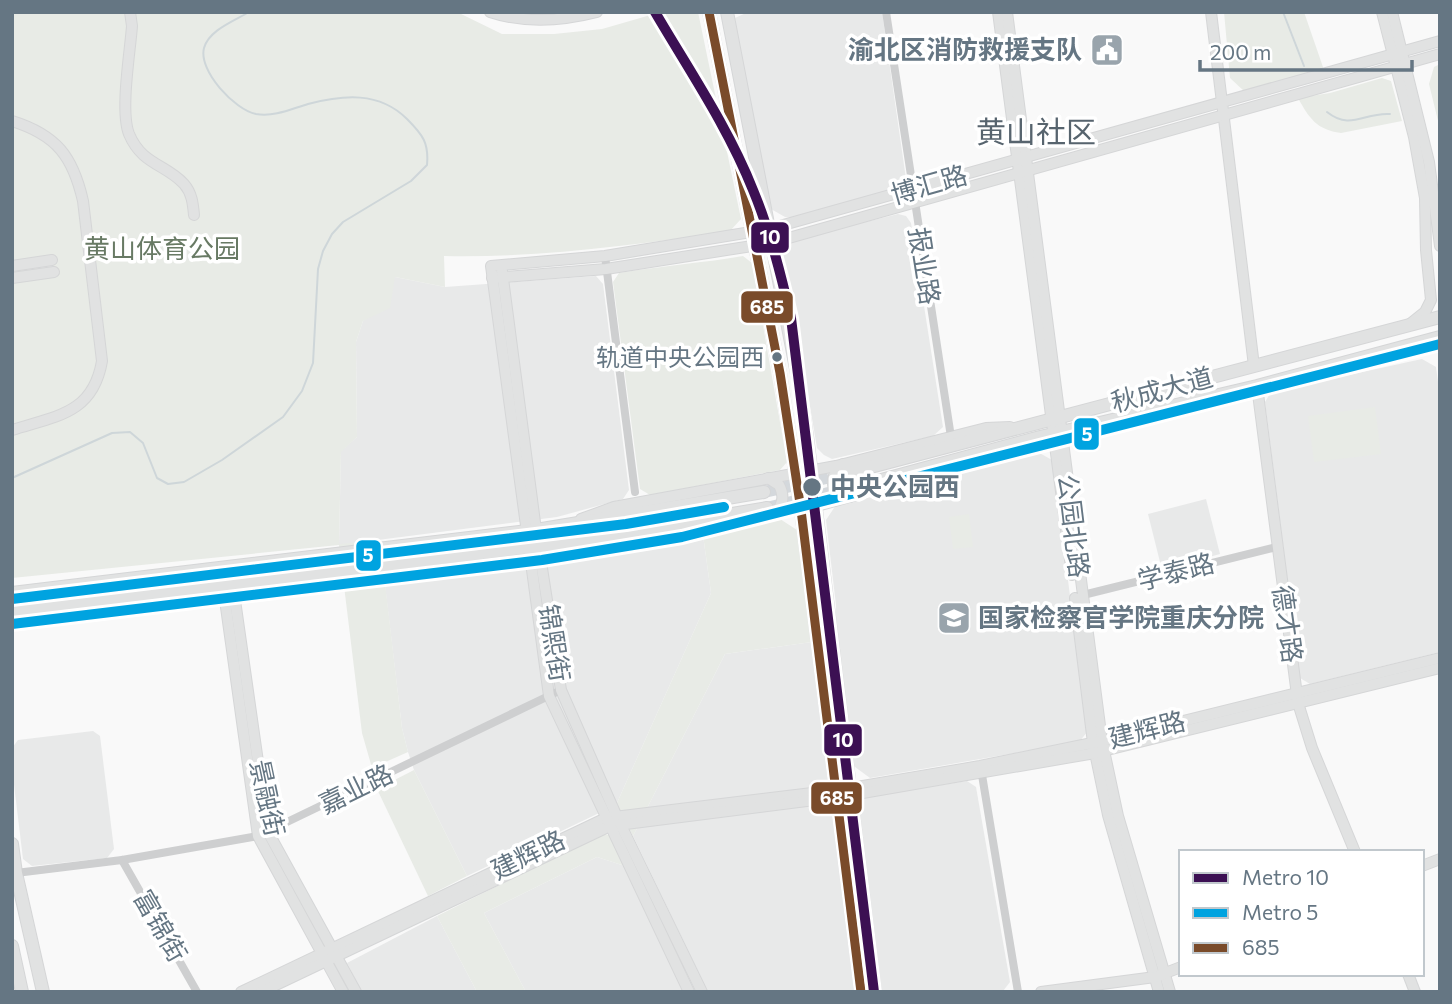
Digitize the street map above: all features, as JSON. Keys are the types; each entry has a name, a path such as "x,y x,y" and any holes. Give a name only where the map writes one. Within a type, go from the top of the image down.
{"main road":[{"path":"709,12 755,239 796,473 861,992"},
{"path":"727,12 798,379 812,470 875,992"},
{"name":"秋成大道","path":"843,469 1026,426 1440,317"},
{"name":"秋成大道","path":"849,493 1051,434 1257,386 1440,337"},
{"path":"12,593 531,530 764,492"},
{"path":"12,612 409,564 771,511"},
{"path":"12,844 43,992"},
{"path":"12,946 22,992"}],"street":[{"path":"130,12 132,26 125,115 128,132 145,158 184,184 192,197 194,215"},
{"path":"490,12 512,18 540,20 597,12"},
{"name":"报业路","path":"886,12 951,437"},
{"name":"公园北路","path":"998,12 1023,172 1055,418 1051,434 1079,596 1099,747 1100,776 1108,815 1160,975 1170,992"},
{"name":"公园北路","path":"1007,12 1021,159"},
{"path":"1211,12 1254,366"},
{"path":"1382,12 1398,53"},
{"path":"1392,12 1398,53 1429,162 1440,246"},
{"name":"博汇路","path":"497,272 606,269 914,203 1023,172 1440,41"},
{"name":"博汇路","path":"770,236 912,190 1021,159 1440,54"},
{"path":"1401,65 1425,198 1426,250 1431,295 1426,312 1408,325"},
{"path":"12,121 31,127 53,141 68,158 78,178 102,361 99,378 90,396 75,408 12,430"},
{"name":"博汇路","path":"497,272 605,256 755,239"},
{"path":"605,256 635,492 641,500 647,502"},
{"path":"12,266 53,266 12,278"},
{"name":"锦熙街","path":"497,272 550,696 702,992"},
{"name":"德才路","path":"1257,386 1297,698 1312,748 1354,850"},
{"path":"849,493 834,490 832,480 835,471 986,428 1026,426"},
{"path":"558,526 614,507 812,470 843,469"},
{"path":"768,478 779,485 783,496 778,510 771,511"},
{"path":"771,511 801,510 849,493"},
{"name":"锦熙街","path":"533,547 561,690 613,821 689,992"},
{"name":"学泰路","path":"1079,596 1277,547"},
{"name":"景融街","path":"228,586 263,834 330,956 355,992"},
{"name":"建辉路","path":"981,770 1099,747 1297,698 1440,658"},
{"name":"建辉路","path":"1297,698 1440,668"},
{"name":"嘉业路","path":"16,873 122,860 263,834 561,690"},
{"name":"公园北路","path":"1099,747 1160,975 1159,992"},
{"name":"建辉路","path":"851,791 1073,757 1099,747"},
{"path":"1073,757 1088,764 1100,776"},
{"path":"981,770 1018,992"},
{"name":"建辉路","path":"261,992 330,956 613,821 837,794"},
{"name":"富锦街","path":"122,860 197,992"},
{"name":"建辉路","path":"241,992 330,956"},
{"name":"景融街","path":"330,956 342,992"},
{"path":"1041,992 1160,975 1179,968"}],"shaded area":[{"path":"748,12 882,12 906,179 901,187 793,218 785,217 771,209 740,65 735,18"},
{"path":"898,214 906,216 911,223 943,427 933,436 832,459 817,448 800,347 788,311 778,260 789,241"},
{"path":"596,276 603,284 629,490 623,499 557,517 339,545 341,451 357,437 356,342 363,321 395,277 445,287"},
{"path":"1422,359 1436,367 1440,397 1440,652 1310,684 1300,678 1265,402 1271,392"},
{"name":"国家检察官学院重庆分院","path":"1036,451 1052,460 1088,731 1079,742 870,778 851,764 835,631 836,605 826,520 836,505"},
{"path":"1206,499 1220,554 1162,570 1148,514"},
{"path":"703,535 711,593 616,805 467,876 414,770 408,752 402,728 384,577 562,551 622,550"},
{"path":"812,642 856,992 708,992 633,836 725,654"},
{"path":"93,731 100,736 114,849 107,858 32,866 23,859 12,748 18,740"},
{"path":"967,781 976,787 1010,982 1003,991 998,992 879,992 857,809 865,797"},
{"path":"597,857 625,866 685,992 526,992 484,913"},
{"path":"437,916 477,992 362,992 347,963"}],"green space":[{"name":"黄山体育公园","path":"12,12 457,12 502,34 554,34 602,29 661,12 698,12 741,219 730,231 552,253 444,256 445,287 395,277 390,308 363,321 356,342 357,437 341,452 339,544 380,540 402,728 408,752 372,768 362,733 339,545 12,578"},
{"path":"1224,12 1304,12 1324,70 1245,92 1230,78"},
{"path":"1440,64 1440,129 1429,84 1434,67"},
{"path":"1382,78 1391,81 1402,121 1341,133 1326,129 1315,122 1298,98 1330,93"},
{"path":"743,256 752,263 787,462 780,470 650,495 640,489 613,282 619,273"},
{"path":"1375,407 1381,454 1314,462 1308,416"},
{"path":"969,514 973,547 953,549 949,517"},
{"path":"780,519 797,530 812,642 725,654 633,836 616,805 711,593 703,535"},
{"path":"414,770 467,876 428,896 377,789"},
{"path":"602,834 610,835 625,866 597,857 484,913 526,992 477,992 437,916"}],"waterway":[{"path":"12,478 112,433 130,432 143,443 157,478 168,484 184,482 222,460 283,417 302,391 313,363 318,269 332,234 343,222 411,181 427,165 426,145 421,135 396,110 373,100 347,97 263,115 247,111 238,105 212,78 204,57 204,48 216,31 249,12"},
{"path":"1283,12 1304,66"},
{"path":"1327,112 1343,120 1390,114"}],"tunnel":[{"path":"764,492 844,474"},
{"path":"767,508 845,489"}],"metro line":[{"name":"10","path":"655,12 707,99 743,167 770,237 791,318 874,992"},
{"name":"5","path":"12,624 542,560 682,537 1440,344"},
{"name":"5","path":"12,599 626,524 724,507"}],"transit line":[{"name":"685","path":"709,12 780,373 801,510 861,992"}],"place":[{"name":"渝北区消防救援支队","path":"1107,50"},
{"name":"轨道中央公园西","path":"777,357"},
{"name":"中央公园西","path":"812,487"},
{"name":"国家检察官学院重庆分院","path":"954,618"}],"district":[{"name":"黄山社区","path":"1036,133"}]}
